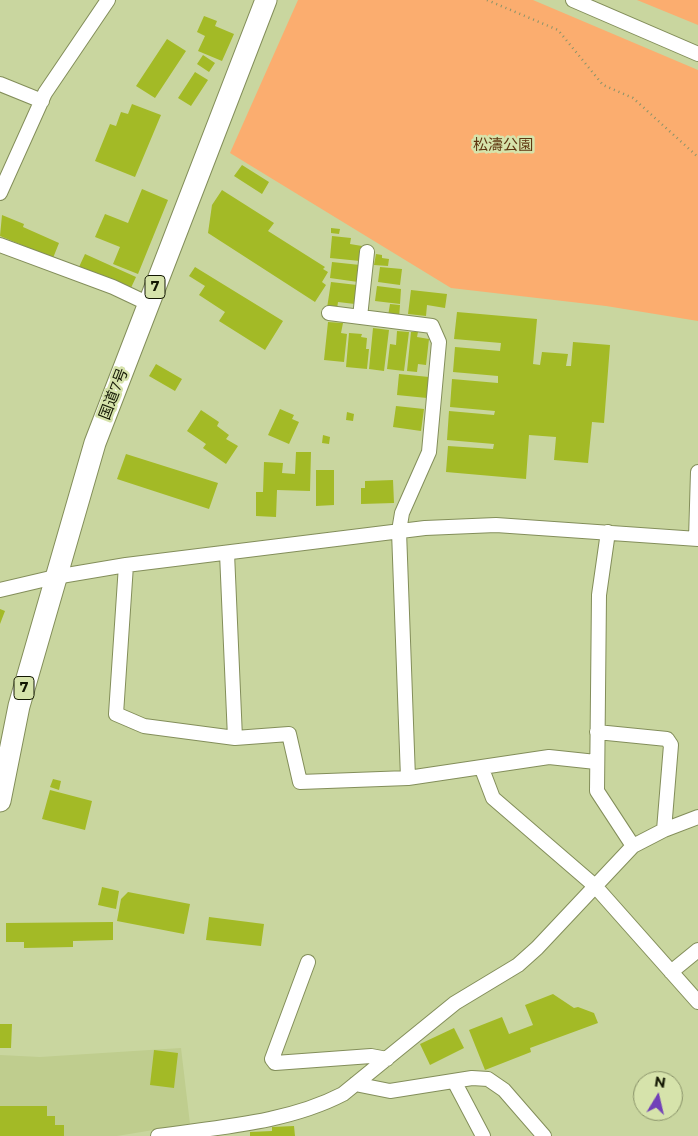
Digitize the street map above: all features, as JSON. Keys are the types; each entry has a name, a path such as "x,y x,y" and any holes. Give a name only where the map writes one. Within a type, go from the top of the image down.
{"highway":[{"name":"国道7号","path":"0,801 19,706 95,443 266,0"}],"street":[{"path":"0,193 42,101 108,0"},
{"path":"573,0 698,54"},
{"path":"0,84 42,101"},
{"path":"0,244 112,287 149,304"},
{"path":"360,317 367,252"},
{"path":"329,313 432,326 439,342 429,452 402,513 399,531 408,778"},
{"path":"0,590 55,577 126,565 399,531 496,525 697,539 698,472"},
{"path":"608,532 599,595 596,791 633,846"},
{"path":"227,553 235,738"},
{"path":"126,565 116,714 144,726 235,738 289,734 300,782 408,778 482,769 549,757 596,762"},
{"path":"597,732 667,738 671,745 664,830"},
{"path":"482,769 494,798 595,886 698,1002"},
{"path":"158,1136 266,1120 326,1103 343,1094 455,1003 518,964 537,948 633,846 664,830 698,817"},
{"path":"671,972 698,950"},
{"path":"308,962 272,1059 275,1063 371,1056 387,1059"},
{"path":"355,1084 390,1091 488,1078 504,1090 544,1136"},
{"path":"454,1081 483,1136"}],"path":[{"path":"487,0 558,30 603,85 633,98 698,157"}],"shaded area":[{"path":"181,1048 190,1124 117,1136 0,1136 0,1055 40,1057"}],"green space":[{"name":"松濤公園","path":"298,0 533,0 698,70 698,321 606,306 451,288 230,153"},
{"path":"637,0 698,0 698,25"}],"building":[{"path":"204,16 217,21 215,26 234,34 222,61 198,51 205,36 197,32"},
{"path":"167,39 186,51 155,98 136,86"},
{"path":"203,55 215,63 209,72 197,64"},
{"path":"195,72 208,80 191,106 178,98"},
{"path":"132,104 161,115 135,177 95,161 110,124 116,126 121,112 128,114"},
{"path":"242,165 269,182 262,194 234,176"},
{"path":"142,189 168,200 138,274 113,264 120,247 95,237 105,214 128,223"},
{"path":"222,190 274,223 268,231 325,267 323,269 328,272 322,282 326,285 315,302 208,233 212,205"},
{"path":"2,215 24,224 23,227 59,243 53,258 0,236"},
{"path":"331,228 340,229 339,234 331,233"},
{"path":"332,236 351,238 350,244 362,246 360,261 330,258"},
{"path":"85,254 136,277 130,290 79,267"},
{"path":"376,254 382,255 382,258 389,259 388,266 374,265"},
{"path":"332,262 360,265 358,282 330,278"},
{"path":"195,267 283,321 265,350 219,321 225,312 199,295 205,286 189,276"},
{"path":"380,267 402,269 400,285 378,282"},
{"path":"331,282 357,285 355,304 338,302 337,309 327,308"},
{"path":"377,286 401,289 400,304 375,301"},
{"path":"411,290 447,294 445,308 427,305 426,316 408,314"},
{"path":"390,304 400,305 399,318 388,316"},
{"path":"457,312 537,319 533,364 540,365 542,352 568,354 566,366 571,366 573,342 610,345 604,423 592,422 588,463 554,460 556,437 529,435 526,479 446,472 448,446 493,449 494,444 447,440 449,411 494,415 495,411 450,407 452,379 498,383 498,376 453,372 455,347 500,351 501,343 454,339"},
{"path":"328,322 343,323 341,333 347,334 344,362 324,360"},
{"path":"373,328 389,330 384,371 369,369"},
{"path":"397,331 409,332 404,371 387,369 390,344 396,345"},
{"path":"411,332 418,332 417,337 429,339 426,365 418,364 417,372 407,371"},
{"path":"349,333 362,334 361,337 367,338 366,349 369,349 367,369 346,367"},
{"path":"156,364 182,379 175,391 149,376"},
{"path":"399,374 429,377 427,398 397,395"},
{"path":"396,406 424,409 421,431 393,427"},
{"path":"280,409 294,415 292,419 299,422 289,444 268,435"},
{"path":"201,410 219,422 217,426 229,435 226,439 238,446 226,464 203,448 206,444 187,431"},
{"path":"347,412 354,414 353,421 346,420"},
{"path":"323,435 330,437 329,444 322,443"},
{"path":"296,452 311,452 310,491 277,490 276,517 256,516 256,492 263,492 264,462 283,463 282,473 295,474"},
{"path":"126,454 218,483 209,509 117,479"},
{"path":"316,470 334,470 334,505 316,506"},
{"path":"393,480 394,503 361,504 361,488 365,488 365,481"},
{"path":"0,609 5,611 0,624"},
{"path":"53,779 61,781 59,790 50,787"},
{"path":"50,790 92,801 85,830 42,819"},
{"path":"102,887 119,891 116,909 98,905"},
{"path":"128,892 190,904 184,934 117,921 121,899"},
{"path":"209,917 264,924 261,946 206,940"},
{"path":"113,922 113,940 73,941 73,947 24,948 24,942 6,942 6,923"},
{"path":"553,994 574,1008 578,1007 594,1013 598,1023 530,1048 531,1052 485,1070 469,1030 502,1017 509,1034 533,1025 525,1005"},
{"path":"0,1024 12,1024 11,1048 0,1048"},
{"path":"454,1028 464,1048 430,1065 420,1044"},
{"path":"154,1050 178,1053 174,1088 150,1085"},
{"path":"0,1106 47,1106 47,1116 55,1116 55,1125 64,1125 64,1136 0,1136"},
{"path":"294,1126 295,1136 250,1136 250,1132 272,1131 272,1127"}]}
